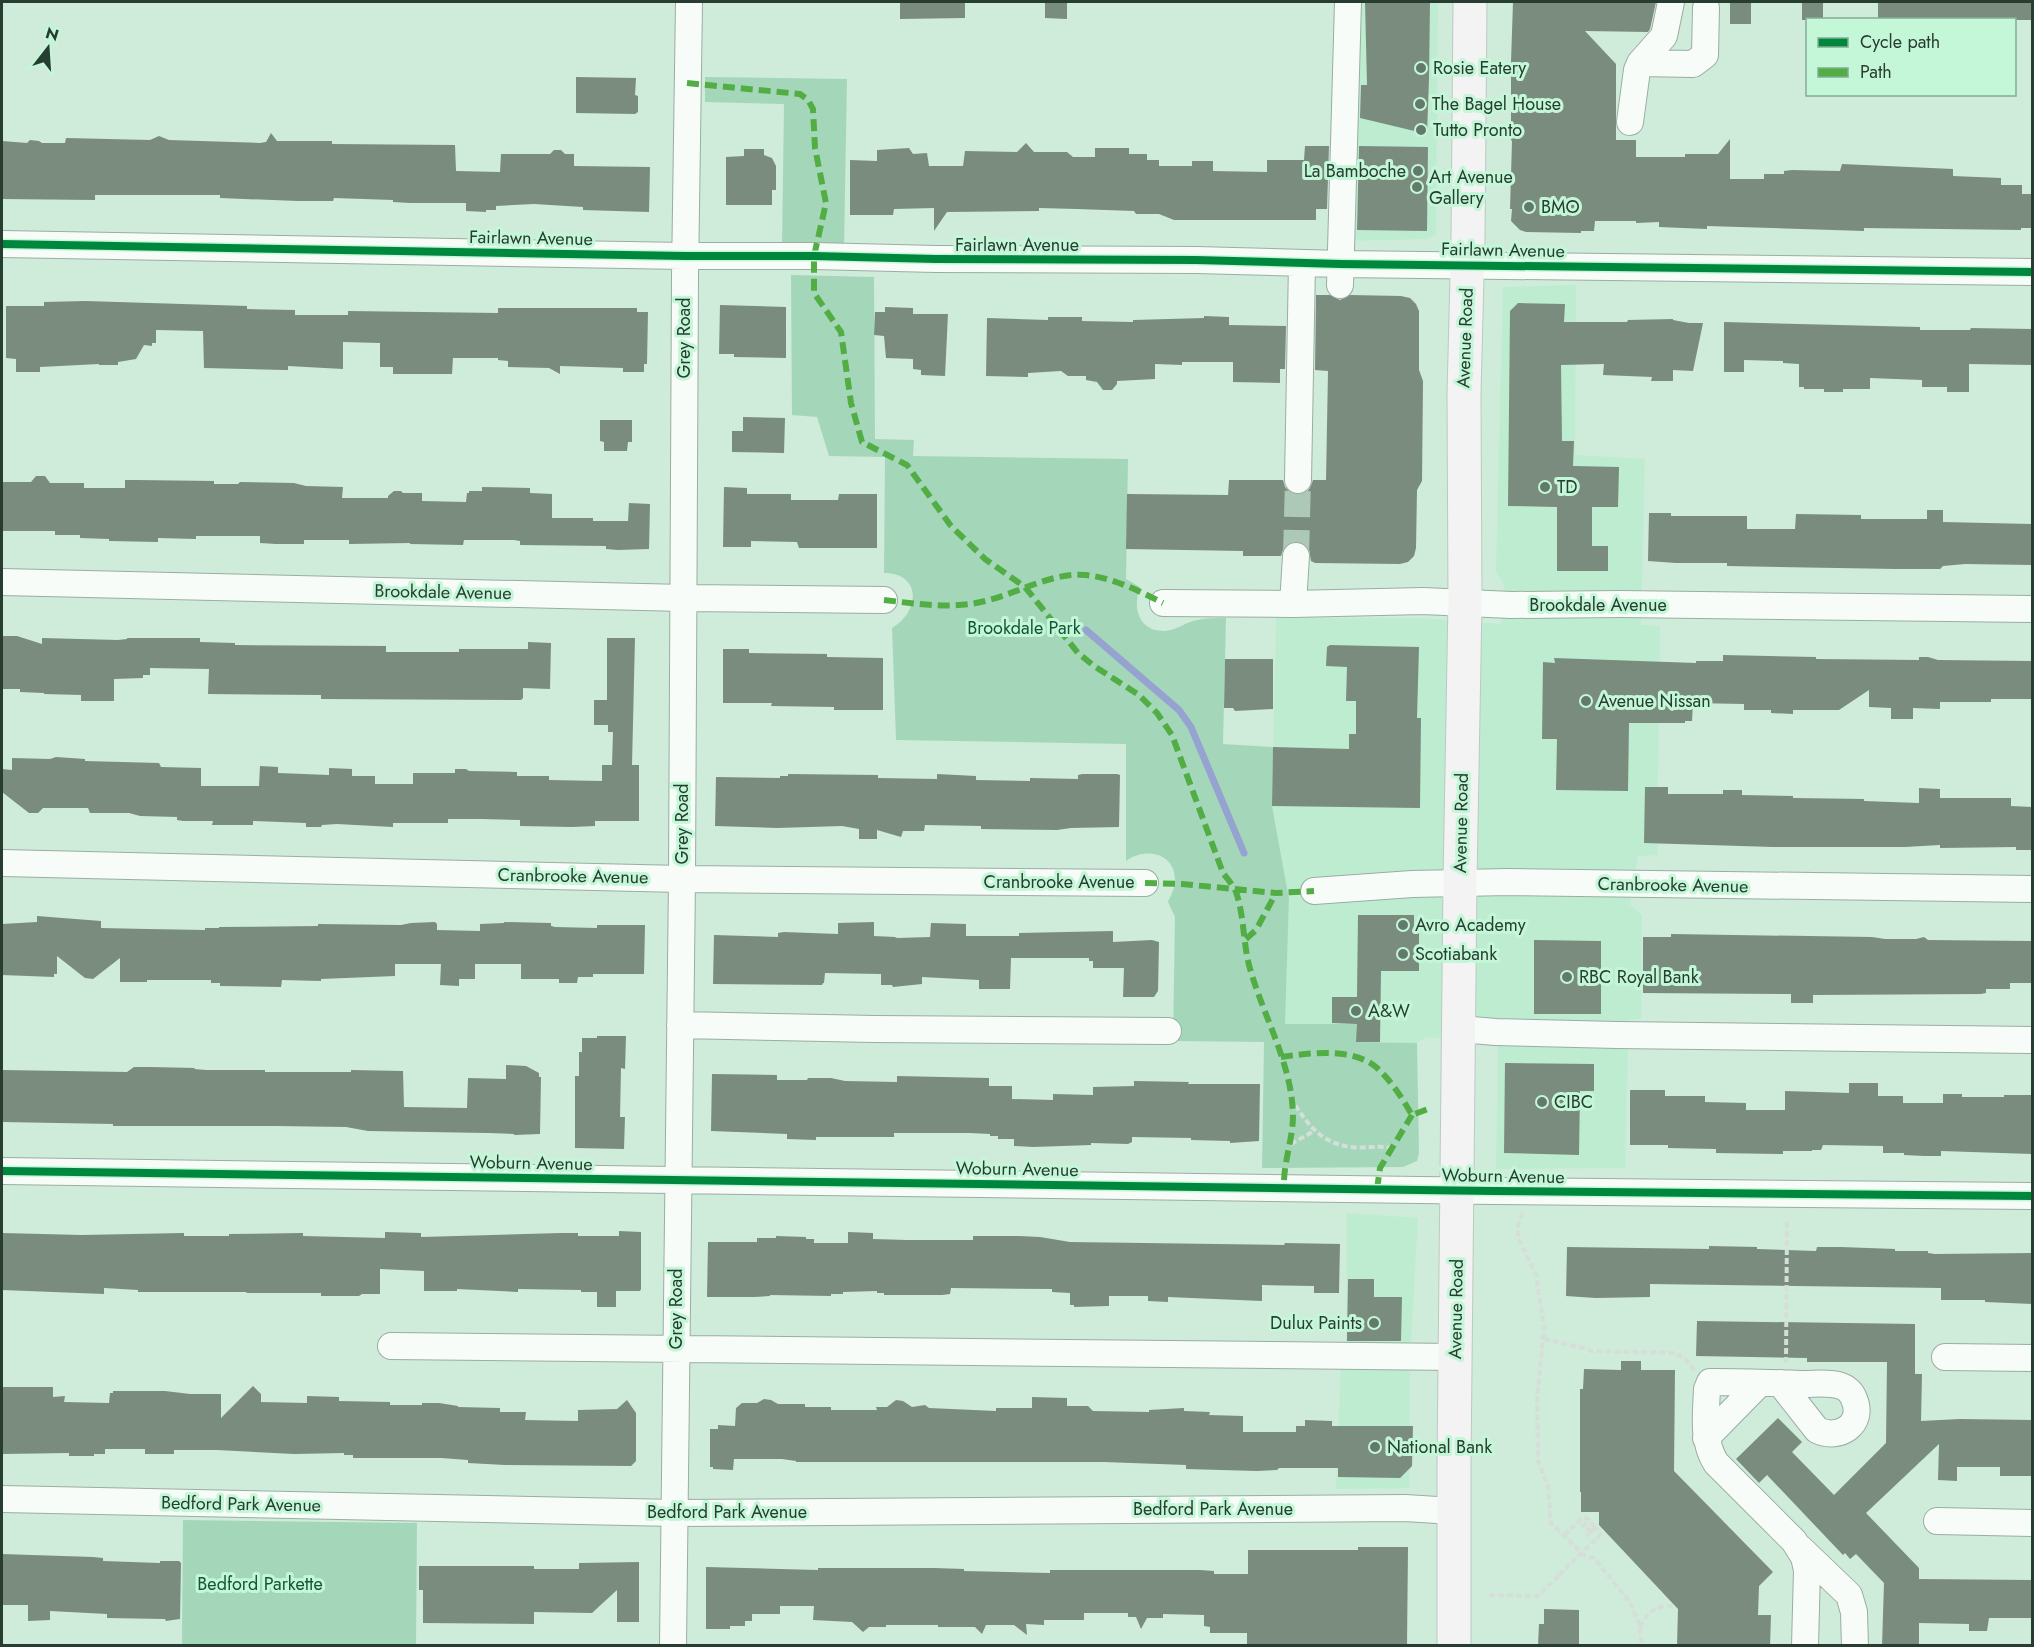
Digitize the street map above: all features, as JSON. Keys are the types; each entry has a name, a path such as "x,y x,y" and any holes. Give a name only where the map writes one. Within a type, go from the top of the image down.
{"main road":[{"name":"Avenue Road","path":"1454,1646 1453,1511 1470,2"}],"street":[{"name":"Grey Road","path":"673,1646 682,879 688,2"},
{"path":"1341,274 1348,2"},
{"path":"1630,122 1637,70 1640,63 1664,36 1671,2"},
{"path":"1640,63 1693,64 1705,55 1706,8"},
{"name":"Fairlawn Avenue","path":"2,244 685,256 814,256 936,260 1196,260 1302,263 1341,274 1467,264 2032,272"},
{"path":"1298,480 1302,263"},
{"path":"1293,604 1296,556"},
{"name":"Brookdale Avenue","path":"2,582 884,600"},
{"name":"Brookdale Avenue","path":"1163,603 1293,604 1423,601 1518,605 2032,609"},
{"name":"Cranbrooke Avenue","path":"2,862 682,879 1145,883"},
{"name":"Cranbrooke Avenue","path":"1314,891 1412,884 1508,882 2032,890"},
{"path":"680,1025 1168,1031"},
{"path":"1459,1029 1594,1034 2032,1040"},
{"name":"Woburn Avenue","path":"2,1171 2032,1196"},
{"path":"391,1346 1455,1357"},
{"path":"1945,1357 2032,1358"},
{"path":"1706,1438 1775,1379"},
{"path":"1775,1379 1710,1382 1707,1389 1706,1438 1710,1452 1716,1463 1849,1595 1854,1612 1855,1646"},
{"name":"Bedford Park Avenue","path":"2,1499 675,1513 1405,1508 1453,1511"},
{"path":"1937,1521 2032,1523"},
{"path":"1798,1546 1807,1570 1806,1646"}],"path":[{"path":"1290,1098 1314,1131 1326,1139 1349,1147 1380,1146 1392,1149"},
{"path":"1291,1144 1314,1131"},
{"path":"1522,1213 1518,1237 1536,1275 1544,1327 1537,1401 1538,1461 1548,1485 1551,1523 1585,1556 1594,1558 1621,1591 1631,1605 1639,1627 1641,1646"},
{"path":"1775,1379 1787,1221"},
{"path":"1544,1339 1591,1351 1675,1353 1686,1360 1698,1374"},
{"path":"1489,1595 1538,1596 1602,1533 1591,1525 1595,1528 1584,1535 1592,1531 1583,1526 1589,1520 1584,1516 1564,1535"},
{"path":"1639,1627 1647,1615 1658,1606 1674,1606"}],"shaded area":[{"path":"1341,2 1438,2 1436,234 1427,239 1339,241"},
{"path":"1576,285 1575,455 1645,459 1641,625 1660,626 1657,855 1638,856 1630,905 1642,915 1641,1019 1627,1020 1625,1168 1496,1169 1498,1044 1427,1037 1417,1043 1356,1042 1356,1024 1285,1024 1289,899 1272,806 1276,618 1420,618 1501,624 1504,585 1496,572 1503,287"},
{"path":"1347,1213 1418,1218 1410,1360 1409,1488 1336,1489 1341,1361 1346,1359"}],"green space":[{"path":"705,77 847,79 844,247 782,246 784,104 705,102"},
{"name":"Brookdale Park","path":"791,275 874,277 875,439 914,440 913,456 1128,459 1126,579 1140,587 1137,603 1140,617 1149,628 1165,631 1197,620 1226,618 1223,744 1273,747 1272,806 1289,899 1285,1024 1357,1024 1357,1042 1417,1043 1419,1153 1417,1161 1403,1167 1262,1168 1264,1042 1173,1041 1175,917 1168,902 1174,886 1174,871 1164,858 1149,853 1126,861 1126,744 896,740 892,628 908,612 913,594 905,579 884,573 885,457 829,456 817,417 792,415"},
{"name":"Bedford Parkette","path":"183,1520 417,1523 416,1645 182,1645"}],"building":[{"path":"900,2 965,2 965,18 900,19"},
{"path":"1045,2 1067,2 1067,19 1045,18"},
{"path":"1365,2 1430,2 1427,134 1360,118 1361,85 1367,85"},
{"path":"1513,2 1656,2 1648,32 1585,31 1616,64 1616,140 1636,140 1636,157 1718,154 1730,139 1730,179 1764,179 1764,174 1784,174 1784,171 1792,170 1840,171 1842,164 1953,169 1953,176 2001,178 2001,185 2022,185 2022,194 2032,194 2032,228 2021,228 2021,230 1864,228 1864,231 1707,226 1707,229 1659,227 1659,222 1595,221 1594,231 1581,231 1581,233 1520,230 1511,221 1512,209 1510,209"},
{"path":"1730,2 1751,2 1751,24 1730,24"},
{"path":"1802,2 1823,2 1823,18 1802,20"},
{"path":"1878,2 2032,2 2032,20 1878,18"},
{"path":"576,77 636,78 635,95 638,96 638,112 635,114 576,113"},
{"path":"271,133 277,141 455,145 456,171 500,172 501,154 550,154 554,150 574,154 574,166 650,167 649,212 583,210 583,207 534,204 496,206 496,210 486,210 486,212 466,211 466,203 410,203 393,202 393,200 334,198 333,201 298,201 220,198 220,195 95,195 95,200 2,199 2,141 27,143 30,140 42,143 65,143 66,138 150,140 159,136 169,140 260,143 266,142"},
{"path":"1026,143 1034,152 1067,152 1073,157 1095,157 1095,148 1129,148 1129,154 1147,154 1147,160 1159,160 1159,166 1192,166 1192,161 1213,161 1213,171 1267,172 1267,160 1304,160 1305,146 1329,146 1327,209 1316,209 1316,220 1174,220 1159,214 1136,214 1134,211 1039,208 1039,211 947,212 934,231 934,208 894,209 893,215 850,215 850,160 877,161 877,150 909,148 913,154 927,153 929,166 963,166 965,151 1017,152"},
{"path":"1359,146 1428,147 1427,231 1357,230"},
{"path":"744,149 764,149 764,155 772,158 776,166 776,190 772,190 772,205 726,205 726,157 744,156"},
{"path":"1316,295 1330,295 1340,300 1350,295 1401,296 1410,298 1419,311 1419,370 1423,381 1422,481 1417,490 1414,556 1408,562 1400,564 1315,563 1311,561 1309,549 1304,543 1296,541 1284,547 1281,556 1243,556 1243,551 1126,549 1127,494 1228,495 1229,480 1283,480 1290,492 1298,495 1306,493 1313,480 1326,480 1328,371 1315,370"},
{"path":"85,301 247,306 247,309 295,310 295,315 348,315 348,311 498,313 498,308 637,308 637,312 648,312 647,364 644,364 644,372 623,372 623,368 560,366 560,374 549,368 508,367 508,361 498,360 498,358 453,358 452,374 393,374 393,367 380,367 380,343 343,342 343,369 288,366 288,370 204,368 203,331 156,330 156,343 152,343 152,346 144,345 136,359 118,362 118,365 40,367 40,372 16,372 16,359 6,358 6,306 44,306 44,302"},
{"path":"1518,303 1565,304 1564,322 1673,319 1689,323 1703,323 1693,371 1673,370 1673,381 1651,381 1652,377 1603,375 1604,364 1561,365 1562,441 1574,441 1573,466 1619,467 1618,507 1592,507 1592,546 1608,546 1608,571 1557,571 1557,507 1508,506 1510,311"},
{"path":"720,305 786,307 786,358 734,357 734,354 719,354"},
{"path":"885,307 913,308 913,314 948,314 945,376 921,375 921,370 913,369 913,359 886,358 884,336 874,335 875,312 885,312"},
{"path":"1204,316 1229,317 1229,325 1286,326 1285,369 1280,369 1280,383 1233,382 1233,362 1155,364 1155,379 1117,381 1112,390 1103,390 1097,382 1086,380 1086,376 1068,376 1061,371 1028,373 1028,377 986,376 987,318 1048,320 1048,317 1082,317 1082,321 1133,322 1133,320 1204,318"},
{"path":"1724,322 1920,327 1920,330 2032,329 2032,365 1969,364 1969,392 1947,392 1947,387 1922,387 1922,380 1870,378 1870,389 1824,392 1824,389 1799,387 1799,364 1783,363 1783,361 1744,360 1744,372 1724,372"},
{"path":"743,417 785,418 784,453 732,452 732,431 743,431"},
{"path":"600,420 632,420 632,442 628,442 627,451 604,451 604,442 600,441"},
{"path":"36,476 45,476 50,483 84,483 84,488 125,488 125,480 214,481 214,484 294,483 306,486 343,487 342,498 388,498 394,491 401,491 403,493 422,493 422,501 466,502 469,491 482,491 482,487 530,488 530,493 552,494 552,518 628,521 629,503 650,504 649,549 618,550 606,549 606,546 520,545 520,541 514,540 464,540 463,545 349,544 349,540 304,540 304,544 276,544 260,543 260,536 158,538 158,542 109,541 109,539 80,538 80,535 55,535 55,531 2,531 2,482 31,482"},
{"path":"724,487 747,488 747,494 791,494 791,500 838,500 839,494 877,494 877,548 799,548 797,542 751,541 751,547 723,547"},
{"path":"1927,510 1943,510 1943,522 2031,524 2032,565 1965,564 1943,566 1940,569 1896,569 1727,566 1727,563 1648,561 1649,513 1671,513 1671,516 1747,516 1747,529 1795,529 1796,514 1861,515 1861,519 1927,519"},
{"path":"3,636 17,636 42,644 42,638 118,640 200,638 200,642 235,643 235,645 386,646 386,652 528,649 528,642 551,643 550,689 523,688 521,700 321,699 321,695 208,694 209,669 150,668 150,675 143,675 143,678 114,679 114,701 81,701 81,695 44,694 20,692 20,689 2,689"},
{"path":"607,638 635,638 632,765 639,765 639,821 595,821 595,826 572,827 520,826 520,820 482,819 448,819 448,823 393,823 393,827 337,824 306,827 306,823 253,821 253,825 212,825 213,821 183,821 177,820 177,817 90,813 88,808 43,808 38,813 29,813 2,792 2,769 12,770 12,758 50,759 56,757 85,759 85,761 159,763 161,767 201,768 201,786 259,786 260,766 278,767 278,773 329,775 329,768 352,769 352,776 375,776 375,784 413,784 413,773 455,773 455,769 517,772 517,776 549,776 549,780 602,781 602,765 612,765 613,732 608,732 608,725 594,725 594,700 607,700"},
{"path":"1330,645 1419,647 1417,718 1421,718 1420,808 1272,806 1273,747 1349,749 1349,734 1356,734 1356,701 1346,701 1347,667 1326,666 1327,647"},
{"path":"723,649 749,649 749,653 827,654 827,657 883,658 883,710 771,706 772,703 723,703"},
{"path":"1723,655 1816,657 1816,659 1919,660 1919,657 1928,657 1938,660 2032,661 2032,692 2031,699 1940,702 1940,709 1913,708 1913,719 1891,719 1891,708 1869,707 1869,690 1839,710 1793,710 1793,714 1771,713 1771,710 1744,710 1744,704 1693,703 1692,721 1629,723 1628,791 1556,790 1557,739 1542,739 1543,662 1555,663 1554,658 1696,663 1696,661 1723,661"},
{"path":"1225,659 1273,659 1273,709 1235,711 1233,708 1224,708"},
{"path":"788,774 878,775 878,778 937,779 937,774 976,776 976,780 1030,781 1030,778 1078,779 1078,775 1082,774 1117,774 1120,775 1119,827 1057,830 981,829 981,826 925,825 924,831 903,831 901,837 877,830 877,839 859,839 859,829 842,826 777,828 715,826 716,777 780,778"},
{"path":"1645,787 1668,787 1668,794 1723,794 1723,790 1742,790 1742,795 1919,803 1919,788 1940,789 1940,798 2011,798 2011,806 2032,807 2032,850 2016,850 2016,847 1940,848 1940,845 1773,847 1644,843"},
{"path":"1358,915 1414,915 1414,927 1419,927 1419,971 1381,971 1380,1042 1356,1042 1357,1024 1332,1023 1332,997 1357,997"},
{"path":"37,916 101,921 101,928 205,930 205,928 219,927 318,926 318,924 401,925 435,922 437,930 480,931 480,924 504,922 551,923 551,926 555,927 597,928 597,925 645,925 644,974 593,974 593,977 578,977 577,983 559,983 559,979 521,979 521,964 475,964 475,979 459,979 459,986 440,985 441,964 395,964 395,976 321,979 321,981 282,980 281,987 220,986 220,983 211,983 211,980 120,982 120,958 93,979 85,978 57,956 57,974 54,974 54,977 2,975 2,924 37,922"},
{"path":"874,922 874,936 897,938 930,937 931,923 966,924 966,936 1019,936 1019,933 1113,931 1113,942 1152,940 1159,942 1158,991 1154,997 1123,997 1124,968 1093,968 1093,961 1089,961 1089,958 1011,958 1010,989 979,989 979,980 922,977 922,984 893,987 892,985 881,985 881,974 825,973 822,985 713,984 714,935 778,937 778,933 784,932 838,934 838,923"},
{"path":"1671,934 1885,939 1924,937 1928,940 2032,941 2032,983 2010,983 2010,989 1986,989 1986,993 1981,994 1813,995 1813,1003 1791,1003 1791,994 1643,993 1643,937 1671,937"},
{"name":"RBC Royal Bank","path":"1534,940 1601,941 1601,1014 1534,1014"},
{"path":"597,1036 626,1036 625,1069 621,1068 620,1117 625,1117 624,1149 575,1148 575,1076 579,1076 579,1052 582,1052 582,1038 597,1038"},
{"name":"CIBC","path":"1505,1063 1594,1064 1594,1091 1580,1091 1579,1155 1504,1153"},
{"path":"506,1065 526,1066 539,1073 541,1077 540,1134 368,1131 346,1127 113,1126 113,1124 2,1122 2,1070 127,1072 134,1067 151,1067 265,1070 265,1072 403,1071 404,1107 467,1108 468,1078 506,1079"},
{"path":"712,1074 777,1075 777,1080 831,1078 845,1081 897,1082 897,1076 989,1078 989,1086 1012,1086 1012,1099 1053,1100 1053,1094 1093,1095 1093,1087 1134,1086 1134,1081 1260,1084 1259,1141 1230,1143 1230,1141 1191,1140 1191,1138 1132,1137 1132,1142 1128,1144 1091,1143 1091,1145 1033,1147 1014,1146 1014,1139 998,1139 998,1136 990,1136 990,1134 970,1133 894,1133 894,1137 816,1137 816,1140 787,1139 787,1134 711,1131"},
{"path":"1849,1083 1878,1083 1878,1096 1903,1096 1903,1103 1943,1103 1943,1094 1962,1094 1962,1097 2032,1095 2032,1154 1941,1151 1941,1156 1924,1156 1883,1153 1883,1146 1823,1145 1821,1150 1783,1151 1783,1154 1716,1153 1716,1149 1630,1145 1630,1090 1665,1090 1665,1096 1705,1096 1705,1102 1746,1103 1746,1110 1785,1110 1785,1091 1849,1093"},
{"path":"619,1231 641,1232 641,1289 640,1291 616,1291 616,1307 597,1307 597,1292 581,1292 581,1290 424,1291 424,1271 380,1269 380,1294 359,1296 321,1296 321,1293 138,1292 138,1290 104,1288 104,1294 2,1290 2,1233 82,1235 184,1233 184,1236 229,1236 229,1234 303,1233 303,1236 385,1238 385,1232 421,1233 421,1237 561,1233 578,1233 578,1236 619,1236"},
{"path":"848,1232 873,1233 873,1239 907,1240 973,1240 973,1236 1019,1236 1070,1242 1340,1244 1339,1293 1314,1293 1314,1286 1262,1285 1262,1301 1168,1297 1168,1302 1148,1301 1148,1296 1109,1296 1109,1306 1074,1307 1070,1305 1070,1293 1052,1292 1052,1289 951,1288 950,1294 942,1295 884,1295 877,1291 843,1292 843,1294 831,1294 831,1296 707,1297 708,1242 757,1242 757,1238 776,1238 776,1236 806,1237 806,1239 814,1239 814,1243 848,1243"},
{"path":"1709,1246 1816,1251 1817,1247 1841,1247 1928,1251 1928,1253 1935,1254 2032,1253 2032,1304 1985,1302 1985,1300 1941,1300 1941,1288 1650,1284 1650,1297 1566,1296 1567,1247 1709,1249"},
{"name":"Dulux Paints","path":"1348,1279 1374,1279 1374,1297 1402,1297 1401,1341 1347,1341"},
{"path":"1697,1321 1915,1324 1915,1374 1922,1374 1921,1421 2032,1420 2032,1476 2000,1476 2000,1467 1957,1467 1957,1481 1938,1480 1939,1444 1866,1513 1919,1568 1919,1579 2031,1580 2031,1618 1989,1618 1987,1631 1969,1631 1969,1624 1919,1623 1919,1646 1882,1646 1884,1583 1856,1554 1850,1559 1845,1553 1843,1555 1767,1475 1759,1483 1736,1459 1778,1418 1802,1442 1792,1452 1834,1495 1886,1443 1887,1362 1807,1362 1807,1358 1696,1356"},
{"path":"1621,1361 1641,1361 1641,1370 1675,1370 1674,1471 1773,1572 1759,1586 1758,1615 1771,1615 1770,1646 1677,1646 1678,1609 1599,1525 1599,1512 1581,1512 1580,1389 1583,1389 1584,1369 1621,1370"},
{"path":"253,1386 261,1394 261,1402 307,1403 307,1396 339,1397 339,1401 390,1402 390,1405 439,1403 458,1407 500,1408 500,1412 526,1412 525,1420 578,1421 578,1410 617,1409 627,1400 636,1413 636,1461 631,1466 505,1465 468,1463 468,1460 441,1458 353,1458 353,1455 344,1455 344,1453 294,1454 174,1450 174,1454 145,1454 145,1449 105,1449 105,1454 94,1454 94,1456 69,1456 69,1453 2,1454 2,1387 53,1387 53,1397 65,1396 64,1402 109,1403 110,1393 113,1391 221,1394 221,1418"},
{"path":"1032,1397 1067,1398 1067,1406 1088,1406 1093,1411 1149,1412 1149,1410 1184,1408 1184,1411 1210,1412 1209,1415 1243,1416 1243,1432 1296,1432 1296,1426 1305,1426 1305,1420 1332,1421 1332,1426 1413,1426 1412,1466 1400,1478 1338,1477 1338,1468 1279,1468 1257,1471 1186,1469 1186,1465 1104,1462 796,1462 782,1459 734,1459 733,1470 710,1467 710,1429 718,1429 718,1425 735,1426 736,1408 742,1403 757,1403 764,1399 778,1404 831,1407 831,1410 877,1410 876,1407 887,1407 896,1400 903,1401 912,1407 925,1405 929,1408 996,1411 996,1408 1032,1408"},
{"path":"1358,1547 1408,1547 1407,1646 1247,1646 1247,1633 1210,1633 1210,1627 1204,1626 1204,1615 1163,1614 1163,1618 1147,1618 1141,1629 1136,1617 1128,1617 1128,1613 1084,1613 1084,1620 1044,1620 1044,1625 1026,1624 1027,1635 1014,1625 986,1625 982,1634 975,1627 938,1627 938,1625 886,1625 886,1627 869,1627 863,1632 852,1622 813,1620 814,1606 780,1606 780,1614 752,1614 752,1621 745,1621 745,1626 730,1626 730,1629 706,1629 706,1567 818,1570 818,1568 934,1568 1050,1573 1050,1570 1200,1570 1214,1571 1214,1574 1248,1574 1248,1550 1358,1550"},
{"path":"2,1554 93,1557 103,1558 103,1561 160,1563 160,1561 179,1561 181,1563 180,1619 166,1621 165,1619 107,1618 107,1614 50,1611 50,1620 28,1621 28,1605 2,1605"},
{"path":"639,1562 639,1622 617,1622 617,1590 592,1613 534,1612 534,1624 423,1623 423,1590 419,1590 419,1566 534,1566 534,1569 579,1569 579,1563"},
{"path":"1544,1609 1579,1610 1579,1646 1538,1646 1539,1624 1544,1624"}],"waterway":[{"path":"1086,630 1179,710 1191,727 1244,853"}],"tunnel":[{"path":"1296,556 1298,480"}],"marked path":[{"path":"687,83 800,94 808,100 813,109 815,148 826,203 814,256 814,293 841,332 851,403 862,442 907,465 951,526 985,559 1025,587 1078,653 1139,695 1157,713 1172,735 1223,873 1236,892 1249,965 1288,1077 1293,1115 1284,1188"},
{"path":"884,600 963,605 1001,597 1049,579 1086,575 1116,582 1163,603"},
{"path":"1145,883 1182,884 1276,893 1314,891"},
{"path":"1246,939 1256,930 1276,893"},
{"path":"1281,1057 1330,1053 1355,1056 1381,1072 1412,1115 1428,1109"},
{"path":"1377,1189 1380,1168 1412,1115"}],"cycle path":[{"path":"2,244 685,256 1196,260 1341,264 2032,272"},
{"path":"2,1171 2032,1196"}],"place":[{"name":"Rosie Eatery","path":"1421,68"},
{"name":"The Bagel House","path":"1420,104"},
{"name":"Tutto Pronto","path":"1421,130"},
{"name":"La Bamboche","path":"1418,171"},
{"name":"Art Avenue Gallery","path":"1417,187"},
{"name":"BMO","path":"1529,207"},
{"name":"TD","path":"1545,487"},
{"name":"Avenue Nissan","path":"1586,701"},
{"name":"Avro Academy","path":"1403,925"},
{"name":"Scotiabank","path":"1403,954"},
{"name":"RBC Royal Bank","path":"1567,977"},
{"name":"A&W","path":"1356,1011"},
{"name":"CIBC","path":"1542,1102"},
{"name":"Dulux Paints","path":"1374,1323"},
{"name":"National Bank","path":"1375,1447"}]}
